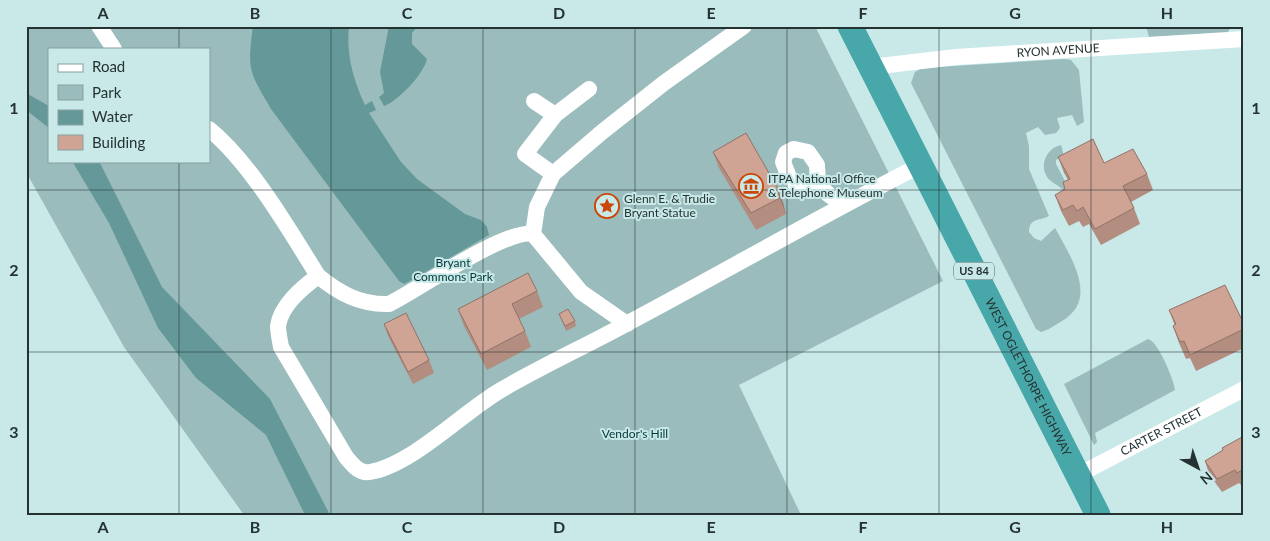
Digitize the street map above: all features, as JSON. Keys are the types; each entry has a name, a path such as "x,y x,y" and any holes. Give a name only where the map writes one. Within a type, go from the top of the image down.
{"highway":[{"name":"WEST OGLETHORPE HIGHWAY","path":"850,26 1098,515"}],"street":[{"path":"99,26 113,48"},
{"path":"628,324 581,292 533,234 537,207 553,174 664,83 744,26"},
{"name":"RYON AVENUE","path":"871,67 966,57 1244,39"},
{"path":"553,174 525,154 555,115 590,88"},
{"path":"534,101 555,115"},
{"path":"210,130 254,181 318,276 341,294 350,298 372,305 389,304 497,243 524,234 533,234"},
{"path":"318,276 303,286 288,303 278,326 281,346 346,457 360,471 369,472 392,464 435,438 499,391 628,324 843,204 921,165"},
{"path":"818,184 828,194 843,204"},
{"name":"CARTER STREET","path":"1078,475 1244,389"}],"green space":[{"name":"Bryant Commons Park","path":"26,26 815,26 943,281 739,385 801,515 244,515 124,347 26,172"},
{"path":"1146,26 1232,26 1227,33 1149,37"},
{"path":"1071,60 1079,70 1084,122 1077,126 1072,115 1057,118 1060,128 1056,133 1045,135 1038,127 1026,133 1029,146 1029,169 1049,216 1033,222 1029,232 1034,238 1041,241 1055,228 1074,264 1080,289 1079,301 1073,312 1062,321 1041,332 1036,329 911,83 915,72 922,68"},
{"path":"1061,145 1064,156 1056,160 1056,164 1073,196 1067,194 1051,181 1045,172 1044,162 1048,153"},
{"path":"1148,339 1152,341 1161,353 1175,390 1095,433 1097,442 1094,445 1064,384"}],"water":[{"path":"253,26 349,26 351,66 357,86 365,105 372,101 376,110 369,113 401,162 417,179 465,214 481,220 487,227 489,235 408,282 404,284 399,281 271,109 254,78 250,62"},
{"path":"389,26 418,26 412,33 412,44 427,59 421,72 409,87 396,99 384,106 379,97 384,93 380,72"},
{"path":"26,93 48,105 48,127 26,110"},
{"path":"73,162 100,162 162,287 270,399 330,515 305,515 266,435 196,378 158,328 109,223"}],"building":[{"name":"ITPA National Office & Telephone Museum","path":"746,133 777,187 780,198 751,213 713,152"},
{"path":"1093,139 1104,163 1133,149 1147,174 1123,186 1134,208 1095,229 1083,207 1077,211 1073,205 1063,210 1055,195 1065,189 1063,182 1070,179 1058,157"},
{"path":"528,273 537,291 512,304 525,331 481,354 458,309"},
{"path":"1225,285 1244,324 1244,329 1190,355 1184,341 1180,342 1173,326 1176,324 1169,310"},
{"path":"568,309 575,321 565,326 559,314"},
{"path":"406,313 429,360 408,372 384,324"},
{"path":"1244,436 1244,469 1237,473 1235,470 1217,479 1205,461 1223,450 1222,448"}],"place":[{"name":"ITPA National Office & Telephone Museum","path":"751,186"},
{"name":"Glenn E. & Trudie Bryant Statue","path":"607,206"}],"park label":[{"name":"Vendor's Hill","path":"635,434"}]}
